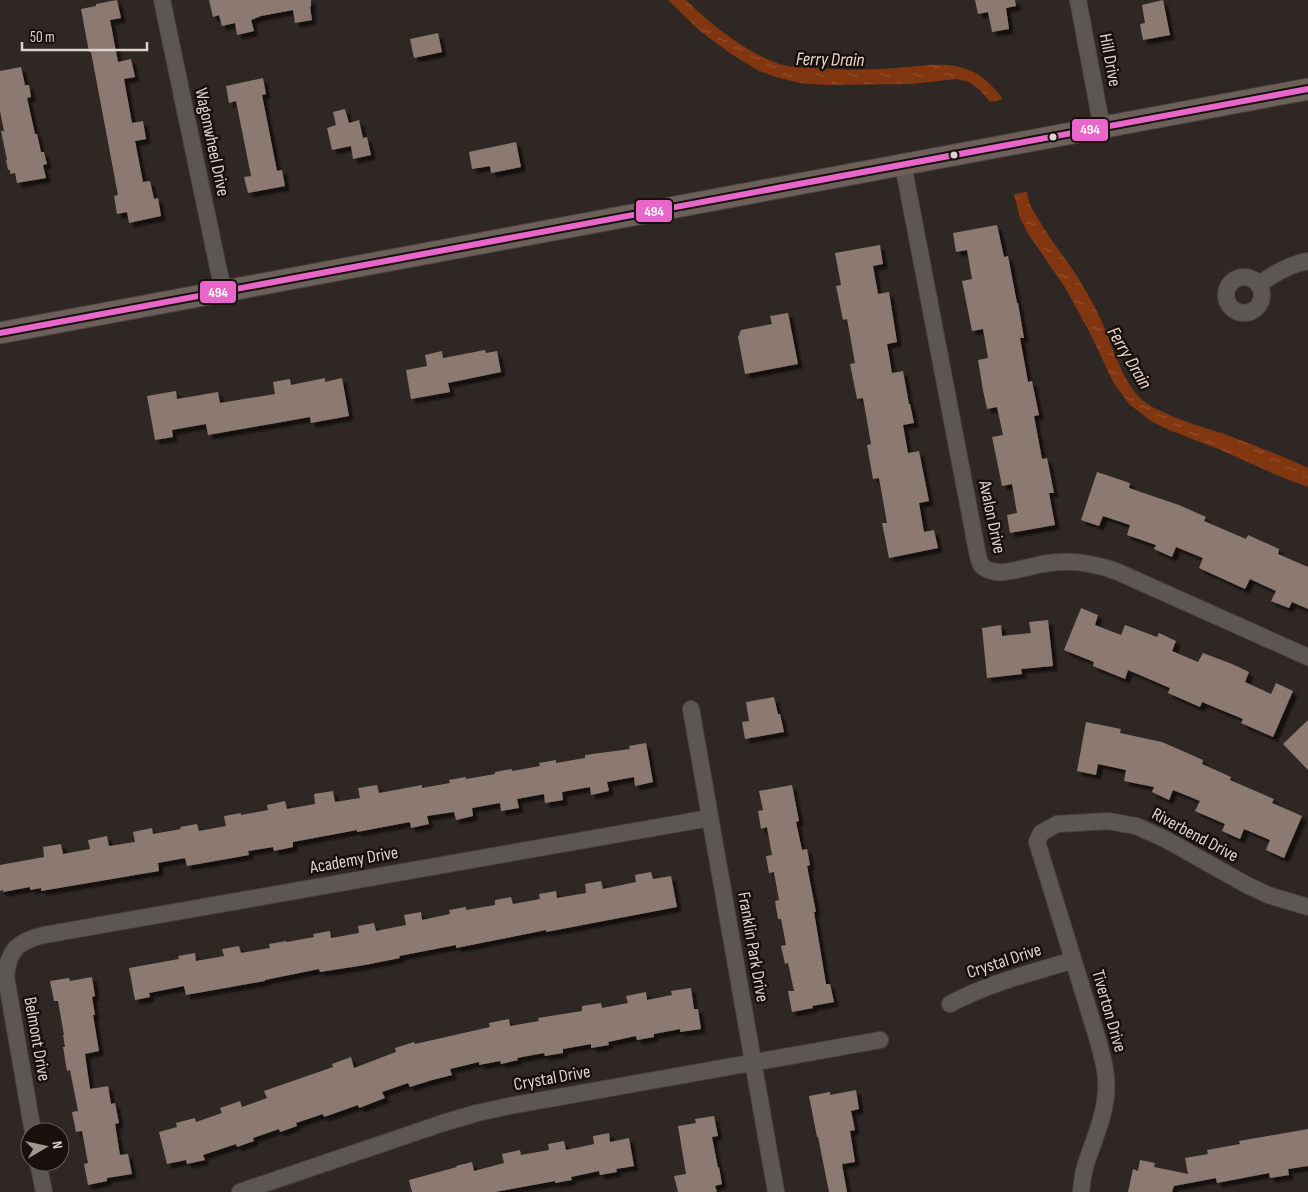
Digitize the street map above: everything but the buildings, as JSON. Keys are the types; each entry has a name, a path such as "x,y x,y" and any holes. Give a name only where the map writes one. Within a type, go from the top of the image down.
{"main road":[{"path":"0,333 1308,88"}],"street":[{"name":"Wagonwheel Drive","path":"162,0 223,291"},
{"name":"Hill Drive","path":"1078,0 1102,128"},
{"name":"Avalon Drive","path":"903,164 978,556 982,566 1003,573 1061,562 1083,562 1100,566 1118,572 1308,657"},
{"path":"1259,284 1298,263 1308,261"},
{"name":"Franklin Park Drive","path":"691,709 776,1192"},
{"name":"Academy Drive","path":"12,954 22,942 44,935 710,818"},
{"name":"Riverbend Drive","path":"1037,842 1041,833 1057,824 1108,821 1136,826 1268,895 1308,907"},
{"name":"Tiverton Drive","path":"1037,842 1101,1052 1106,1077 1106,1095 1096,1138 1086,1162 1081,1192"},
{"name":"Belmont Drive","path":"12,954 7,963 6,977 31,1122"},
{"name":"Crystal Drive","path":"950,1004 1000,982 1073,960"},
{"name":"Crystal Drive","path":"240,1192 477,1113 880,1040"},
{"path":"40,1172 44,1192"}],"water":[{"name":"Ferry Drain","path":"668,0 686,0 733,39 760,56 787,66 855,70 933,65 960,67 984,78 1003,99 990,102 981,91 969,82 957,79 911,84 827,85 800,83 776,77 759,71 731,54 700,31"},
{"name":"Ferry Drain","path":"1027,192 1033,210 1090,298 1122,371 1140,398 1147,404 1168,414 1227,435 1308,468 1308,487 1169,430 1151,421 1129,404 1113,382 1091,335 1066,289 1027,232 1020,218 1014,194"}],"transit line":[{"name":"494","path":"0,333 1308,89"}]}
